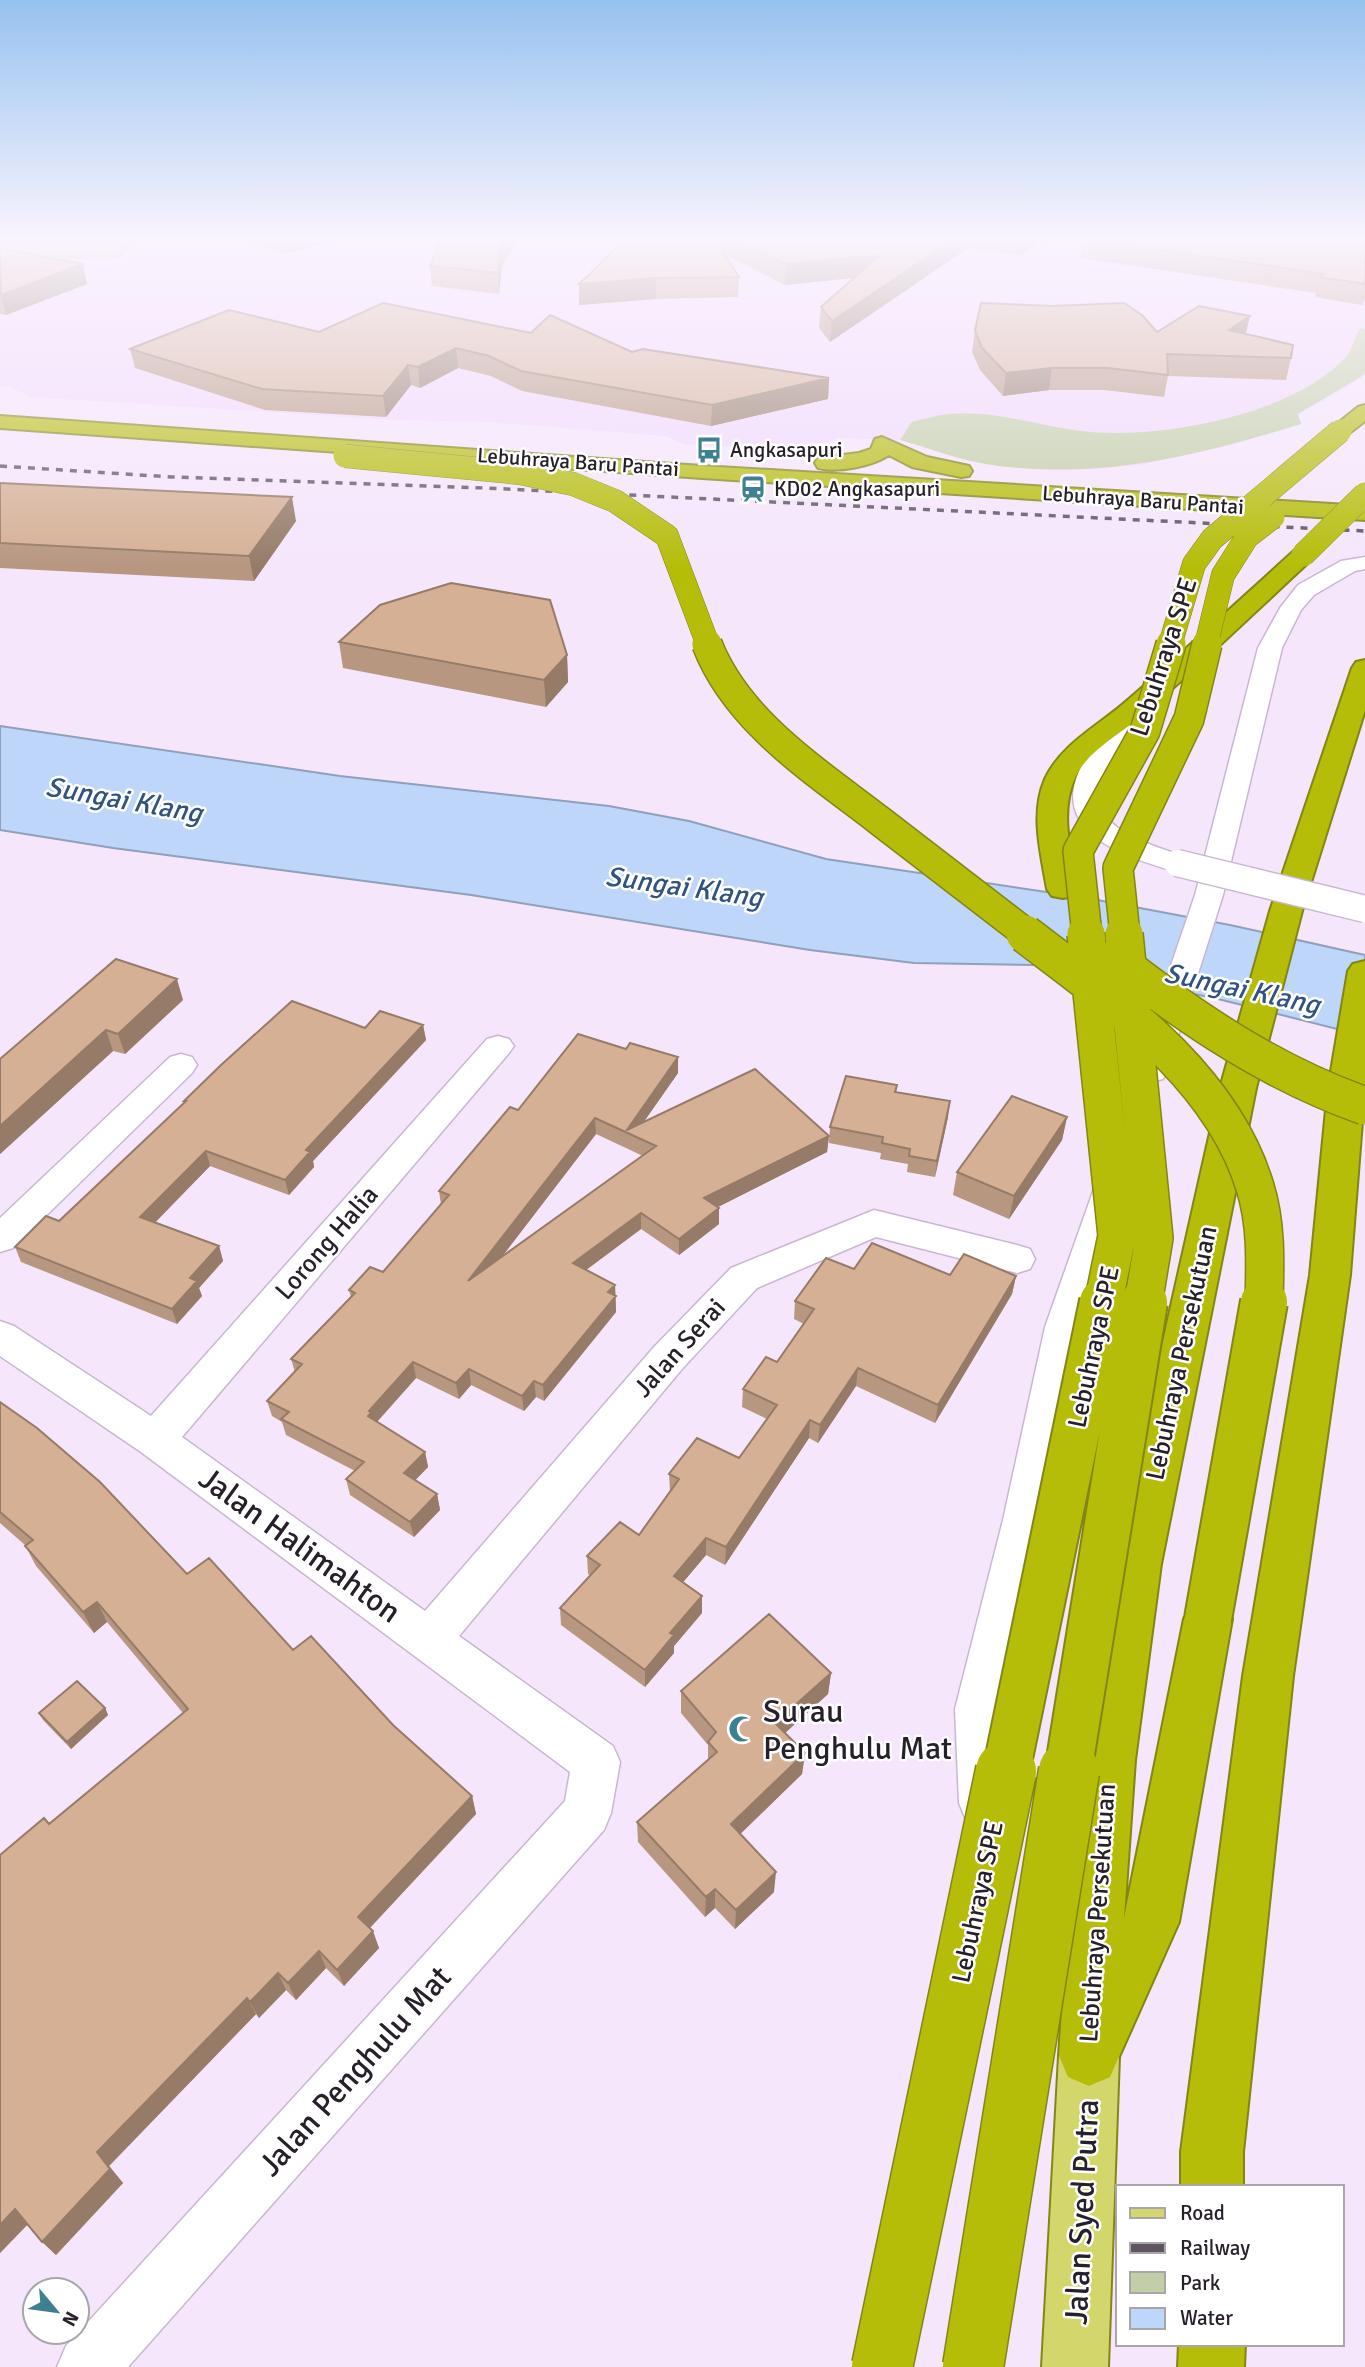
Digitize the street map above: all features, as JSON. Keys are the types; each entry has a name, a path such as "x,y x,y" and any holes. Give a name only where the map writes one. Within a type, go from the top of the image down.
{"highway":[{"name":"Lebuhraya SPE","path":"902,2362 1117,1236 1078,851 1145,731 1194,564 1212,538 1365,411"},
{"name":"Lebuhraya Baru Pantai","path":"0,413 806,468 1067,483 1365,495"},
{"name":"Lebuhraya Baru Pantai","path":"0,424 702,472 1365,513"},
{"path":"0,424 23,431 345,456 520,473 573,484 615,501 667,536 713,659 747,710 800,759 1084,979 1147,1033 1199,1083 1239,1144 1256,1189 1266,1250 1264,1308 1151,1922 1089,2056"},
{"name":"Lebuhraya SPE","path":"973,2367 1154,1238 1118,868 1189,719 1223,575 1247,537 1328,473"},
{"path":"1355,1097 1330,1095 1247,1054 1142,981 1090,940 1063,889 1053,838 1052,804 1061,776 1087,745 1131,712 1365,495"},
{"name":"Lebuhraya Persekutuan","path":"1089,2056 1098,1867 1109,1760 1137,1564 1238,1088 1286,911 1365,668"},
{"path":"1212,2185 1213,2152 1268,1676 1355,1097 1365,971"},
{"path":"902,2362 990,1936 1076,1480 1115,1389 1199,1273"},
{"path":"1212,2346 1212,2367"}],"main road":[{"name":"Jalan Syed Putra","path":"1075,2367 1089,2056"}],"street":[{"path":"990,1936 978,1709 1024,1520 1064,1327 1209,895 1270,648 1291,608 1306,590 1349,566 1365,563"},
{"path":"1131,712 1099,758 1086,794 1088,808 1109,836 1145,853 1177,863 1365,909"},
{"name":"Lorong Halia","path":"155,1440 498,1046"},
{"path":"0,1239 181,1065"},
{"name":"Jalan Serai","path":"429,1639 668,1358 744,1278 874,1223 1017,1259"},
{"name":"Jalan Halimahton","path":"0,1336 155,1440 596,1762"},
{"name":"Jalan Penghulu Mat","path":"88,2367 587,1813 596,1762"}],"shaded area":[{"path":"0,347 1365,347 1365,375 1340,392 1298,414 1301,424 1231,445 1145,464 1096,469 999,466 900,440 839,438 800,450 684,444 666,436 488,422 392,420 31,397 11,387 0,386"}],"green space":[{"path":"1352,347 1365,347 1365,374 1298,414 1301,424 1151,462 1076,469 998,466 973,462 900,440 912,422 948,414 989,415 1091,432 1155,431 1191,426 1227,418 1295,394 1323,377"}],"water":[{"name":"Sungai Klang","path":"0,726 340,776 609,806 689,821 826,859 1087,898 1230,925 1365,955 1365,1036 1218,999 1036,965 914,963 810,950 471,895 113,848 0,830"}],"building":[{"path":"622,347 632,352 643,349 829,378 712,405 521,371 489,356 456,348 418,367 408,365 383,396 262,389 130,349"},
{"path":"1293,347 1291,358 1167,354 1168,375 1108,368 1052,368 1006,373 982,348"},
{"path":"0,483 292,497 249,556 0,543"},
{"path":"451,583 550,600 567,655 544,680 339,642 380,605"},
{"path":"116,959 177,979 118,1034 106,1030 0,1126 0,1059"},
{"path":"292,1001 365,1028 380,1011 423,1025 306,1150 310,1152 285,1180 206,1151 140,1217 219,1246 190,1278 197,1281 172,1309 15,1247 46,1216 59,1221 221,1065"},
{"path":"578,1034 626,1049 630,1043 678,1057 627,1130 755,1069 829,1136 704,1198 719,1208 679,1239 641,1213 573,1263 615,1285 608,1292 616,1296 543,1385 534,1381 522,1396 469,1369 456,1383 413,1362 369,1411 371,1413 368,1416 425,1452 404,1473 437,1494 410,1522 346,1479 364,1462 281,1419 289,1412 267,1401 302,1364 291,1359 355,1293 349,1290 370,1267 383,1272 449,1195 439,1191 510,1107 518,1110","holes":["595,1118 656,1146 468,1281"]},
{"path":"846,1076 897,1085 895,1092 950,1101 937,1161 909,1156 910,1149 882,1143 883,1137 830,1127"},
{"path":"1012,1096 1067,1117 1014,1196 957,1172"},
{"path":"872,1243 950,1275 964,1254 1016,1276 938,1405 858,1368 820,1425 810,1420 726,1547 706,1538 674,1576 702,1596 670,1633 674,1635 645,1670 560,1608 600,1565 587,1556 620,1522 639,1535 679,1479 669,1474 697,1438 739,1458 777,1405 743,1389 766,1357 777,1362 814,1309 795,1301 826,1258 854,1269"},
{"path":"0,1402 37,1428 100,1482 187,1574 209,1558 293,1650 311,1636 393,1725 472,1796 358,1917 373,1931 337,1970 319,1951 288,1983 278,1973 250,2002 247,1998 97,2152 110,2169 42,2242 15,2209 0,2225 0,1855 44,1818 49,1824 188,1709 97,1602 83,1612 25,1546 33,1540 0,1512"},
{"path":"769,1614 831,1673 775,1723 805,1753 731,1824 776,1872 736,1910 715,1889 706,1897 637,1822 717,1752 708,1742 716,1732 681,1691"},
{"path":"77,1681 105,1708 67,1742 39,1713"}],"railway":[{"path":"0,466 172,477 486,488 1365,531"}],"place":[{"name":"Angkasapuri","path":"709,450"},
{"name":"KD02 Angkasapuri","path":"753,489"},
{"name":"Surau Penghulu Mat","path":"742,1729"}]}
